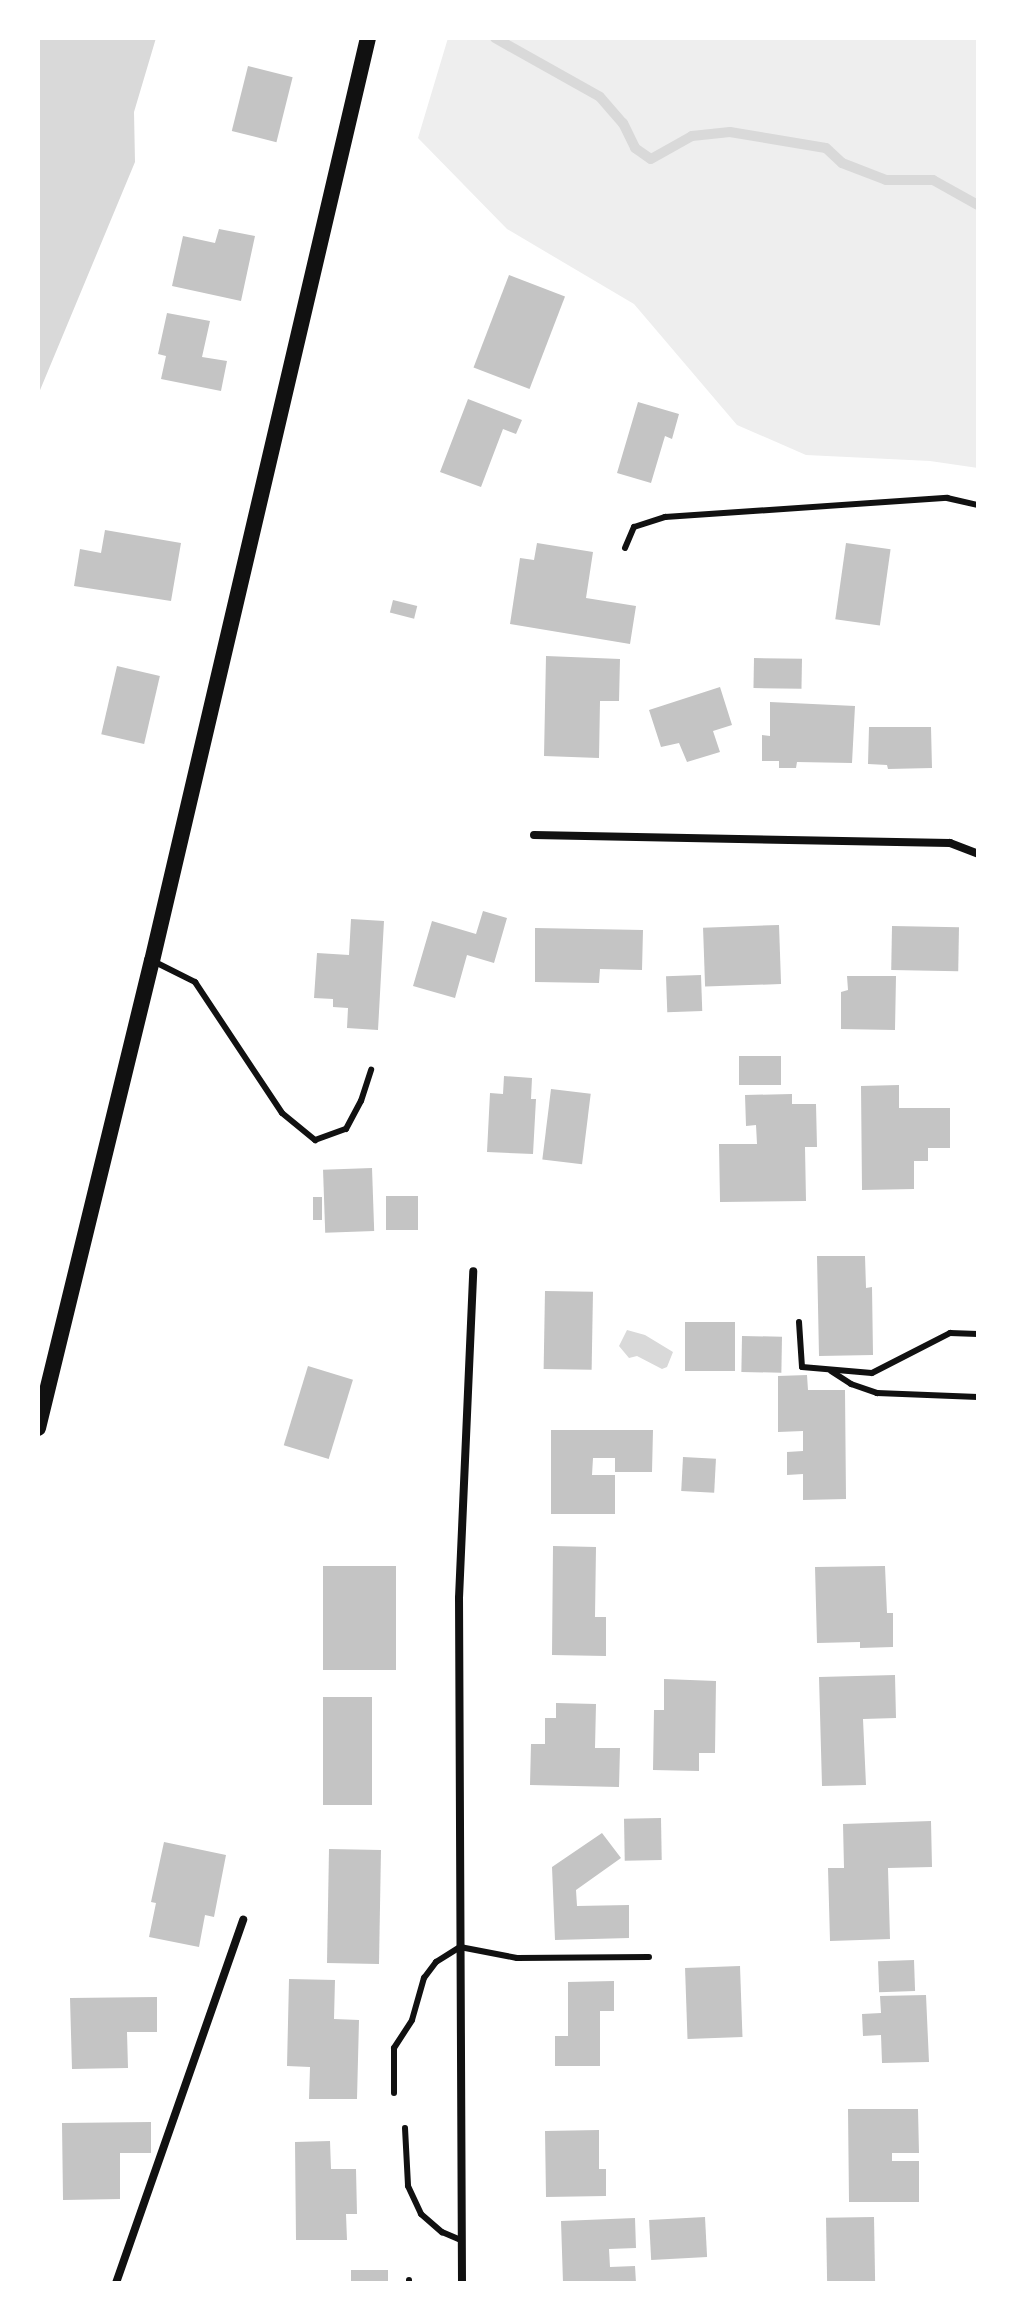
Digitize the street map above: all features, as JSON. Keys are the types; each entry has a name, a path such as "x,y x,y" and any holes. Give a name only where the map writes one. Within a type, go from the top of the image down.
{"main road":[{"path":"38,1428 152,961 368,38"}],"street":[{"path":"534,835 950,843 978,854"},
{"path":"462,2283 459,1598 473,1271"},
{"path":"116,2283 243,1920"}],"lane":[{"path":"625,548 634,527 665,517 947,498 978,505"},
{"path":"152,961 195,982 282,1113 315,1140 346,1129 361,1101 371,1070"},
{"path":"799,1322 802,1367 872,1373 950,1333 978,1334"},
{"path":"828,1369 851,1384 877,1393 978,1397"},
{"path":"394,2093 394,2048 412,2020 424,1978 436,1962 460,1947 517,1958 649,1957"},
{"path":"405,2128 408,2186 421,2214 442,2232 461,2240"}],"shaded area":[{"path":"38,38 156,38 134,112 135,162 38,395"},
{"path":"448,38 978,38 978,468 930,461 806,455 737,425 634,304 507,229 418,138"},
{"path":"627,1330 645,1335 673,1352 667,1367 662,1369 637,1356 629,1358 619,1346"}],"building":[{"path":"248,66 293,77 276,142 232,131"},
{"path":"219,229 255,236 241,301 172,286 183,236 215,243"},
{"path":"509,275 565,297 530,389 474,367"},
{"path":"167,313 210,321 202,357 227,361 221,391 161,379 166,356 158,354"},
{"path":"468,399 522,420 516,434 503,429 481,487 440,472"},
{"path":"638,402 679,414 672,439 665,436 651,483 617,473"},
{"path":"105,530 181,543 171,601 74,586 80,549 101,553"},
{"path":"537,543 593,552 586,598 636,606 630,644 510,624 520,558 534,560"},
{"path":"846,543 891,549 880,626 835,619"},
{"path":"393,600 417,606 414,619 390,613"},
{"path":"546,656 620,659 619,701 600,701 599,758 544,756"},
{"path":"754,658 802,659 801,689 753,688"},
{"path":"117,666 160,676 144,744 101,734"},
{"path":"720,687 732,725 713,731 720,752 687,762 679,743 661,747 649,710"},
{"path":"770,702 855,706 852,763 797,762 796,768 779,768 779,761 762,761 762,735 770,736"},
{"path":"869,727 931,727 932,768 888,769 887,765 868,764"},
{"path":"483,911 507,918 494,963 467,955 455,998 413,986 432,921 476,934"},
{"path":"351,919 384,921 378,1030 347,1028 348,1008 333,1007 333,999 314,998 317,953 349,955"},
{"path":"779,925 781,984 705,987 703,928"},
{"path":"892,926 959,927 958,971 891,970"},
{"path":"535,928 643,930 642,970 600,969 599,983 535,982"},
{"path":"701,975 702,1011 667,1012 666,976"},
{"path":"847,976 896,976 895,1030 841,1029 841,992 848,990"},
{"path":"739,1056 781,1056 781,1085 739,1085"},
{"path":"504,1076 532,1078 531,1099 536,1099 533,1154 487,1152 490,1093 503,1094"},
{"path":"899,1085 899,1108 950,1108 950,1148 928,1148 928,1161 914,1161 914,1189 862,1190 861,1086"},
{"path":"551,1089 591,1094 582,1164 542,1159"},
{"path":"792,1094 792,1104 816,1104 817,1147 805,1147 806,1201 720,1202 719,1144 757,1144 756,1125 746,1126 745,1095"},
{"path":"372,1168 374,1231 325,1233 323,1170"},
{"path":"386,1196 418,1196 418,1230 386,1230"},
{"path":"313,1197 322,1197 322,1220 313,1220"},
{"path":"817,1256 865,1256 866,1288 872,1287 873,1355 819,1356"},
{"path":"545,1291 593,1292 592,1370 544,1369"},
{"path":"685,1322 735,1322 735,1371 685,1371"},
{"path":"742,1336 782,1337 781,1373 741,1372"},
{"path":"308,1366 353,1380 329,1459 284,1445"},
{"path":"807,1375 808,1390 845,1390 846,1499 803,1500 803,1474 787,1475 787,1452 803,1451 803,1431 778,1432 778,1376"},
{"path":"551,1430 653,1430 652,1472 615,1472 615,1458 593,1458 592,1475 615,1475 615,1514 551,1514"},
{"path":"683,1457 716,1459 714,1493 681,1491"},
{"path":"553,1546 596,1547 595,1617 606,1617 606,1656 552,1655"},
{"path":"323,1566 396,1566 396,1670 323,1670"},
{"path":"885,1566 887,1613 893,1613 893,1647 860,1648 860,1642 817,1643 815,1567"},
{"path":"895,1675 896,1718 863,1719 866,1785 822,1786 819,1677"},
{"path":"664,1679 716,1681 715,1753 699,1753 699,1771 653,1770 654,1710 664,1710"},
{"path":"323,1697 372,1697 372,1805 323,1805"},
{"path":"556,1703 596,1704 595,1748 620,1748 619,1787 530,1785 531,1744 545,1744 545,1718 556,1718"},
{"path":"661,1818 662,1860 625,1861 624,1819"},
{"path":"931,1821 932,1867 888,1868 890,1939 830,1941 828,1868 844,1868 843,1824"},
{"path":"602,1833 621,1858 576,1890 577,1906 629,1905 629,1938 555,1940 552,1867"},
{"path":"164,1842 226,1855 214,1917 205,1915 199,1947 149,1937 156,1903 151,1902"},
{"path":"329,1849 381,1850 379,1964 327,1963"},
{"path":"914,1960 915,1991 879,1992 878,1961"},
{"path":"740,1966 742,2037 688,2039 685,1968"},
{"path":"289,1979 335,1980 334,2019 359,2020 357,2099 309,2099 310,2067 287,2066"},
{"path":"614,1981 614,2011 600,2011 600,2066 555,2066 555,2036 568,2036 568,1982"},
{"path":"926,1995 929,2062 882,2063 881,2035 863,2036 862,2014 881,2013 880,1996"},
{"path":"157,1997 157,2032 127,2032 128,2068 72,2069 70,1998"},
{"path":"848,2109 918,2109 919,2153 892,2153 892,2161 919,2161 919,2202 849,2202"},
{"path":"151,2122 151,2153 120,2153 120,2199 63,2200 62,2123"},
{"path":"599,2130 599,2169 606,2169 606,2196 546,2197 545,2131"},
{"path":"330,2141 331,2169 356,2169 357,2214 346,2214 347,2240 296,2240 295,2142"},
{"path":"705,2217 707,2257 651,2260 649,2220"},
{"path":"874,2217 875,2283 827,2283 826,2218"},
{"path":"635,2218 636,2248 609,2249 610,2267 635,2266 636,2283 563,2283 561,2221"},
{"path":"351,2270 388,2270 388,2283 351,2283"}],"waterway":[{"path":"495,38 600,97 623,123 635,148 651,159 692,136 730,132 826,148 842,163 886,180 933,180 978,205"}]}
